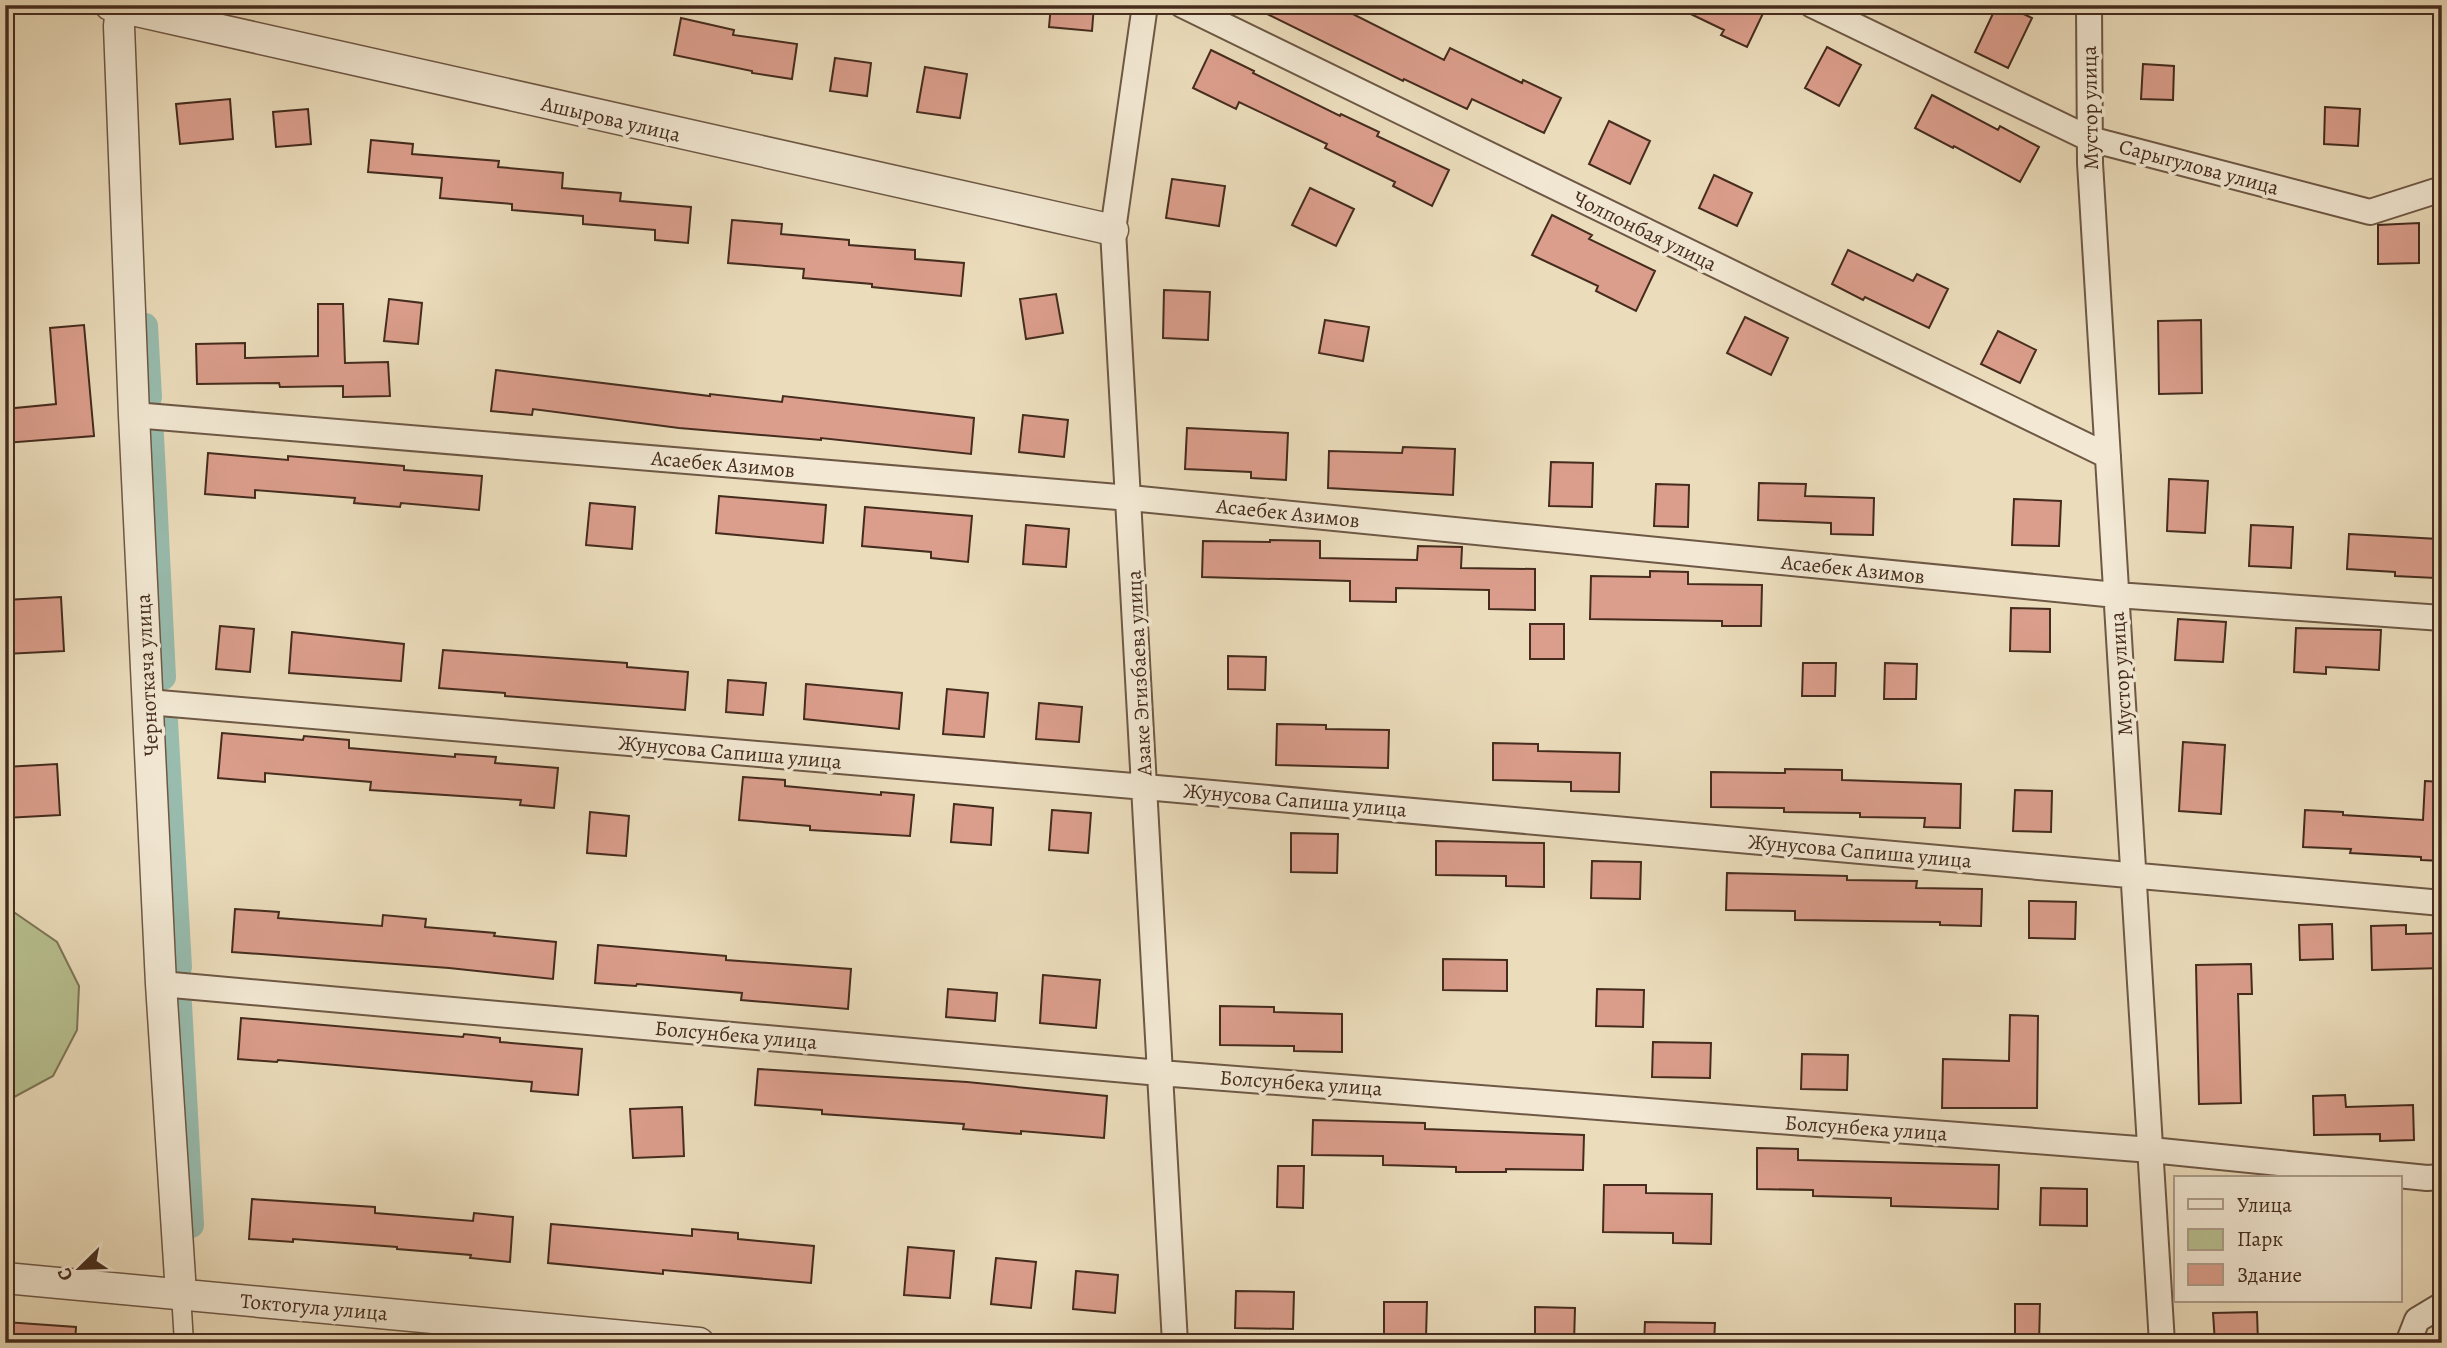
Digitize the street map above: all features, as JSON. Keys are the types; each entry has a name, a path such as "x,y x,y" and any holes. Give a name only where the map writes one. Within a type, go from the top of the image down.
{"street":[{"name":"Азаке Эгизбаева улица","path":"1145,5 1113,230 1175,1343"},
{"name":"Чолпонбая улица","path":"1182,5 2108,456"},
{"name":"Сарыгулова улица","path":"1812,5 2090,139 2370,212 2442,189"},
{"name":"Мустор улица","path":"2089,5 2090,139 2162,1343"},
{"name":"Ашырова улица","path":"117,6 1113,230"},
{"name":"Черноткача улица","path":"117,6 161,984 184,1343"},
{"name":"Асаебек Азимов","path":"134,415 1130,498 2116,595 2442,618"},
{"name":"Жунусова Сапиша улица","path":"148,702 1145,787 2442,903"},
{"name":"Болсунбека улица","path":"161,984 1160,1073 2151,1150 2427,1178 2442,1177"},
{"name":"Токтогула улица","path":"5,1278 699,1343"},
{"path":"2408,1343 2417,1320 2442,1305"}],"green space":[{"path":"5,906 57,942 79,986 77,1030 53,1076 5,1102"}],"building":[{"path":"1051,5 1094,5 1092,31 1049,27"},
{"path":"1249,5 1335,5 1444,60 1450,48 1522,83 1523,80 1561,98 1544,133 1472,99 1467,109 1404,79 1403,81"},
{"path":"1672,5 1767,5 1747,47 1721,35 1724,30"},
{"path":"1997,5 2005,5 2032,18 2008,68 1975,52"},
{"path":"681,18 734,30 733,35 797,44 792,79 674,55"},
{"path":"1827,47 1861,65 1839,106 1805,88"},
{"path":"1211,50 1340,116 1341,114 1379,132 1377,136 1449,170 1432,206 1393,186 1395,182 1325,148 1327,144 1239,102 1236,109 1193,88"},
{"path":"835,58 871,63 867,96 830,91"},
{"path":"2143,64 2174,66 2173,100 2141,99"},
{"path":"925,67 967,74 960,118 917,112"},
{"path":"1932,95 1998,130 2000,126 2039,147 2020,182 1915,128"},
{"path":"230,99 233,139 180,144 176,104"},
{"path":"2325,107 2360,109 2358,146 2324,144"},
{"path":"308,109 311,144 276,147 273,112"},
{"path":"1609,121 1650,141 1630,184 1589,164"},
{"path":"371,140 413,144 412,154 499,161 498,167 563,173 562,188 621,193 620,201 691,207 688,243 655,240 655,230 583,224 583,216 512,210 512,204 440,198 442,178 368,172"},
{"path":"1714,175 1752,193 1737,226 1699,208"},
{"path":"1172,179 1225,186 1219,226 1166,218"},
{"path":"1310,188 1354,209 1336,246 1292,225"},
{"path":"1552,215 1592,235 1589,239 1655,271 1636,311 1596,291 1598,286 1532,255"},
{"path":"732,220 782,224 781,234 849,240 849,245 915,250 915,259 964,263 961,296 803,278 804,269 728,263"},
{"path":"2419,223 2419,263 2378,264 2378,225"},
{"path":"1848,250 1913,281 1917,274 1948,289 1929,328 1832,284"},
{"path":"1164,290 1210,292 1208,340 1163,338"},
{"path":"1056,294 1063,333 1026,339 1020,299"},
{"path":"389,299 422,303 418,344 384,341"},
{"path":"318,304 343,304 345,363 388,362 390,396 343,397 343,386 280,387 279,383 197,384 196,344 245,343 245,358 318,356"},
{"path":"1745,317 1788,338 1771,375 1727,353"},
{"path":"1325,320 1369,327 1363,361 1319,353"},
{"path":"2201,320 2202,393 2159,394 2158,321"},
{"path":"84,325 94,436 5,443 5,409 56,404 50,328"},
{"path":"1998,331 2036,350 2020,383 1981,364"},
{"path":"496,370 710,396 782,402 783,396 974,418 971,454 821,438 679,428 533,409 532,415 491,411"},
{"path":"1023,415 1068,420 1064,457 1019,452"},
{"path":"1187,428 1288,433 1286,480 1251,478 1251,472 1185,469"},
{"path":"1403,447 1455,449 1453,495 1328,488 1329,451 1402,453"},
{"path":"208,453 288,460 288,456 482,476 479,510 401,503 400,507 354,503 355,498 255,490 255,498 205,494"},
{"path":"1551,462 1593,463 1592,507 1549,506"},
{"path":"2169,479 2208,481 2205,533 2167,531"},
{"path":"1759,483 1806,484 1805,496 1874,498 1873,535 1831,534 1831,523 1758,520"},
{"path":"1656,484 1689,485 1688,527 1654,526"},
{"path":"719,496 826,505 823,543 716,533"},
{"path":"2014,499 2061,501 2059,546 2012,545"},
{"path":"590,503 635,507 632,549 586,545"},
{"path":"865,507 972,516 968,562 931,558 931,552 862,546"},
{"path":"1026,525 1069,529 1066,567 1023,564"},
{"path":"2251,525 2293,527 2291,568 2249,566"},
{"path":"2349,534 2438,539 2436,578 2395,576 2395,572 2347,569"},
{"path":"1203,541 1320,541 1320,558 1417,560 1418,546 1462,547 1461,568 1535,569 1535,610 1489,609 1489,590 1396,588 1396,602 1350,601 1350,581 1202,577"},
{"path":"1650,571 1688,572 1688,584 1762,585 1761,626 1722,626 1722,621 1590,619 1591,576 1650,577"},
{"path":"61,597 64,651 5,654 5,600"},
{"path":"2011,608 2050,609 2050,652 2010,651"},
{"path":"2178,619 2226,622 2223,662 2175,660"},
{"path":"1530,624 1564,624 1564,659 1530,659"},
{"path":"220,626 254,629 250,672 216,669"},
{"path":"2296,628 2381,630 2379,670 2326,667 2326,674 2294,672"},
{"path":"292,632 404,644 401,681 289,673"},
{"path":"443,650 627,663 627,667 688,672 685,710 439,688"},
{"path":"1228,656 1266,657 1265,690 1228,689"},
{"path":"1803,663 1836,663 1835,696 1802,696"},
{"path":"1885,663 1917,664 1916,699 1884,699"},
{"path":"728,680 766,683 763,715 726,712"},
{"path":"806,684 902,693 899,729 804,719"},
{"path":"947,689 988,693 984,737 943,734"},
{"path":"1039,703 1082,707 1079,742 1036,739"},
{"path":"1277,724 1326,725 1326,729 1389,730 1388,768 1276,765"},
{"path":"222,733 303,740 304,736 349,740 349,748 455,757 455,754 496,757 495,763 558,768 554,808 520,805 521,800 370,790 371,782 265,773 265,782 218,778"},
{"path":"2183,742 2225,745 2221,814 2179,811"},
{"path":"1493,743 1538,744 1538,751 1620,753 1619,792 1571,791 1571,782 1493,780"},
{"path":"57,764 60,815 5,818 5,767"},
{"path":"1785,769 1842,770 1842,780 1961,784 1960,828 1924,827 1925,818 1860,817 1860,813 1784,812 1784,808 1711,807 1711,772 1785,773"},
{"path":"743,777 785,780 785,786 881,795 881,792 914,795 910,836 810,830 810,826 739,820"},
{"path":"2425,781 2442,782 2442,861 2421,860 2421,857 2350,853 2351,849 2303,847 2305,810 2423,820"},
{"path":"2015,790 2052,791 2051,832 2013,831"},
{"path":"954,804 993,808 991,845 951,842"},
{"path":"1052,810 1091,813 1088,853 1049,850"},
{"path":"590,812 629,816 626,856 587,853"},
{"path":"1291,833 1338,834 1337,873 1291,872"},
{"path":"1436,841 1544,843 1544,887 1506,886 1506,876 1436,875"},
{"path":"1592,861 1641,862 1640,899 1591,898"},
{"path":"1727,873 1847,876 1847,880 1917,881 1916,888 1982,889 1981,926 1940,925 1940,922 1795,920 1795,911 1726,910"},
{"path":"2029,901 2076,902 2075,939 2029,938"},
{"path":"235,909 279,912 278,918 382,926 383,915 426,919 425,927 556,942 553,979 449,968 232,952"},
{"path":"2332,924 2333,959 2300,960 2299,925"},
{"path":"2406,925 2406,934 2442,933 2442,968 2372,970 2371,926"},
{"path":"598,945 726,956 726,960 851,969 848,1009 741,1000 742,993 595,983"},
{"path":"1443,959 1507,960 1507,991 1443,990"},
{"path":"2251,964 2252,994 2238,994 2241,1103 2199,1104 2196,965"},
{"path":"1043,975 1100,980 1096,1028 1040,1023"},
{"path":"948,989 997,993 995,1021 946,1017"},
{"path":"1597,989 1644,990 1643,1027 1596,1026"},
{"path":"1220,1006 1274,1007 1274,1012 1342,1014 1342,1052 1294,1051 1294,1046 1220,1045"},
{"path":"2010,1015 2038,1016 2037,1108 1942,1108 1943,1059 2009,1061"},
{"path":"241,1018 463,1037 464,1034 500,1038 500,1042 582,1049 578,1095 531,1091 532,1082 278,1060 238,1059"},
{"path":"1653,1042 1711,1043 1710,1078 1652,1077"},
{"path":"1802,1054 1848,1055 1847,1090 1801,1089"},
{"path":"758,1069 967,1082 1107,1096 1104,1138 963,1129 964,1124 822,1114 822,1110 755,1105"},
{"path":"2345,1095 2346,1107 2413,1105 2414,1140 2380,1141 2380,1134 2314,1135 2313,1096"},
{"path":"682,1107 684,1156 633,1158 630,1109"},
{"path":"1313,1120 1425,1123 1425,1129 1584,1135 1583,1170 1506,1169 1506,1172 1456,1172 1456,1167 1383,1165 1383,1156 1312,1155"},
{"path":"1757,1148 1798,1149 1798,1160 1999,1165 1998,1209 1891,1206 1891,1198 1813,1196 1813,1190 1757,1189"},
{"path":"1278,1166 1304,1166 1303,1208 1277,1207"},
{"path":"1604,1185 1646,1185 1646,1193 1712,1194 1711,1244 1673,1243 1673,1233 1603,1232"},
{"path":"2041,1188 2087,1189 2087,1226 2040,1225"},
{"path":"252,1199 375,1207 375,1213 473,1221 474,1213 513,1217 510,1262 397,1247 293,1239 293,1242 249,1239"},
{"path":"551,1224 692,1236 692,1229 738,1233 738,1239 814,1246 811,1283 663,1270 663,1274 548,1263"},
{"path":"908,1247 954,1251 950,1298 904,1295"},
{"path":"996,1258 1036,1262 1031,1308 991,1304"},
{"path":"1076,1271 1118,1275 1115,1313 1073,1309"},
{"path":"1236,1291 1294,1292 1293,1329 1235,1328"},
{"path":"1384,1302 1427,1302 1426,1337 1384,1336"},
{"path":"2015,1304 2040,1304 2039,1343 2015,1343"},
{"path":"1535,1307 1575,1308 1574,1343 1535,1343"},
{"path":"2257,1312 2258,1343 2215,1343 2213,1313"},
{"path":"5,1322 76,1327 75,1343 5,1343"},
{"path":"1645,1322 1715,1323 1714,1343 1644,1343"}],"waterway":[{"path":"145,326 149,397"},
{"path":"151,435 163,677"},
{"path":"165,721 179,967"},
{"path":"179,1004 191,1225"}]}
